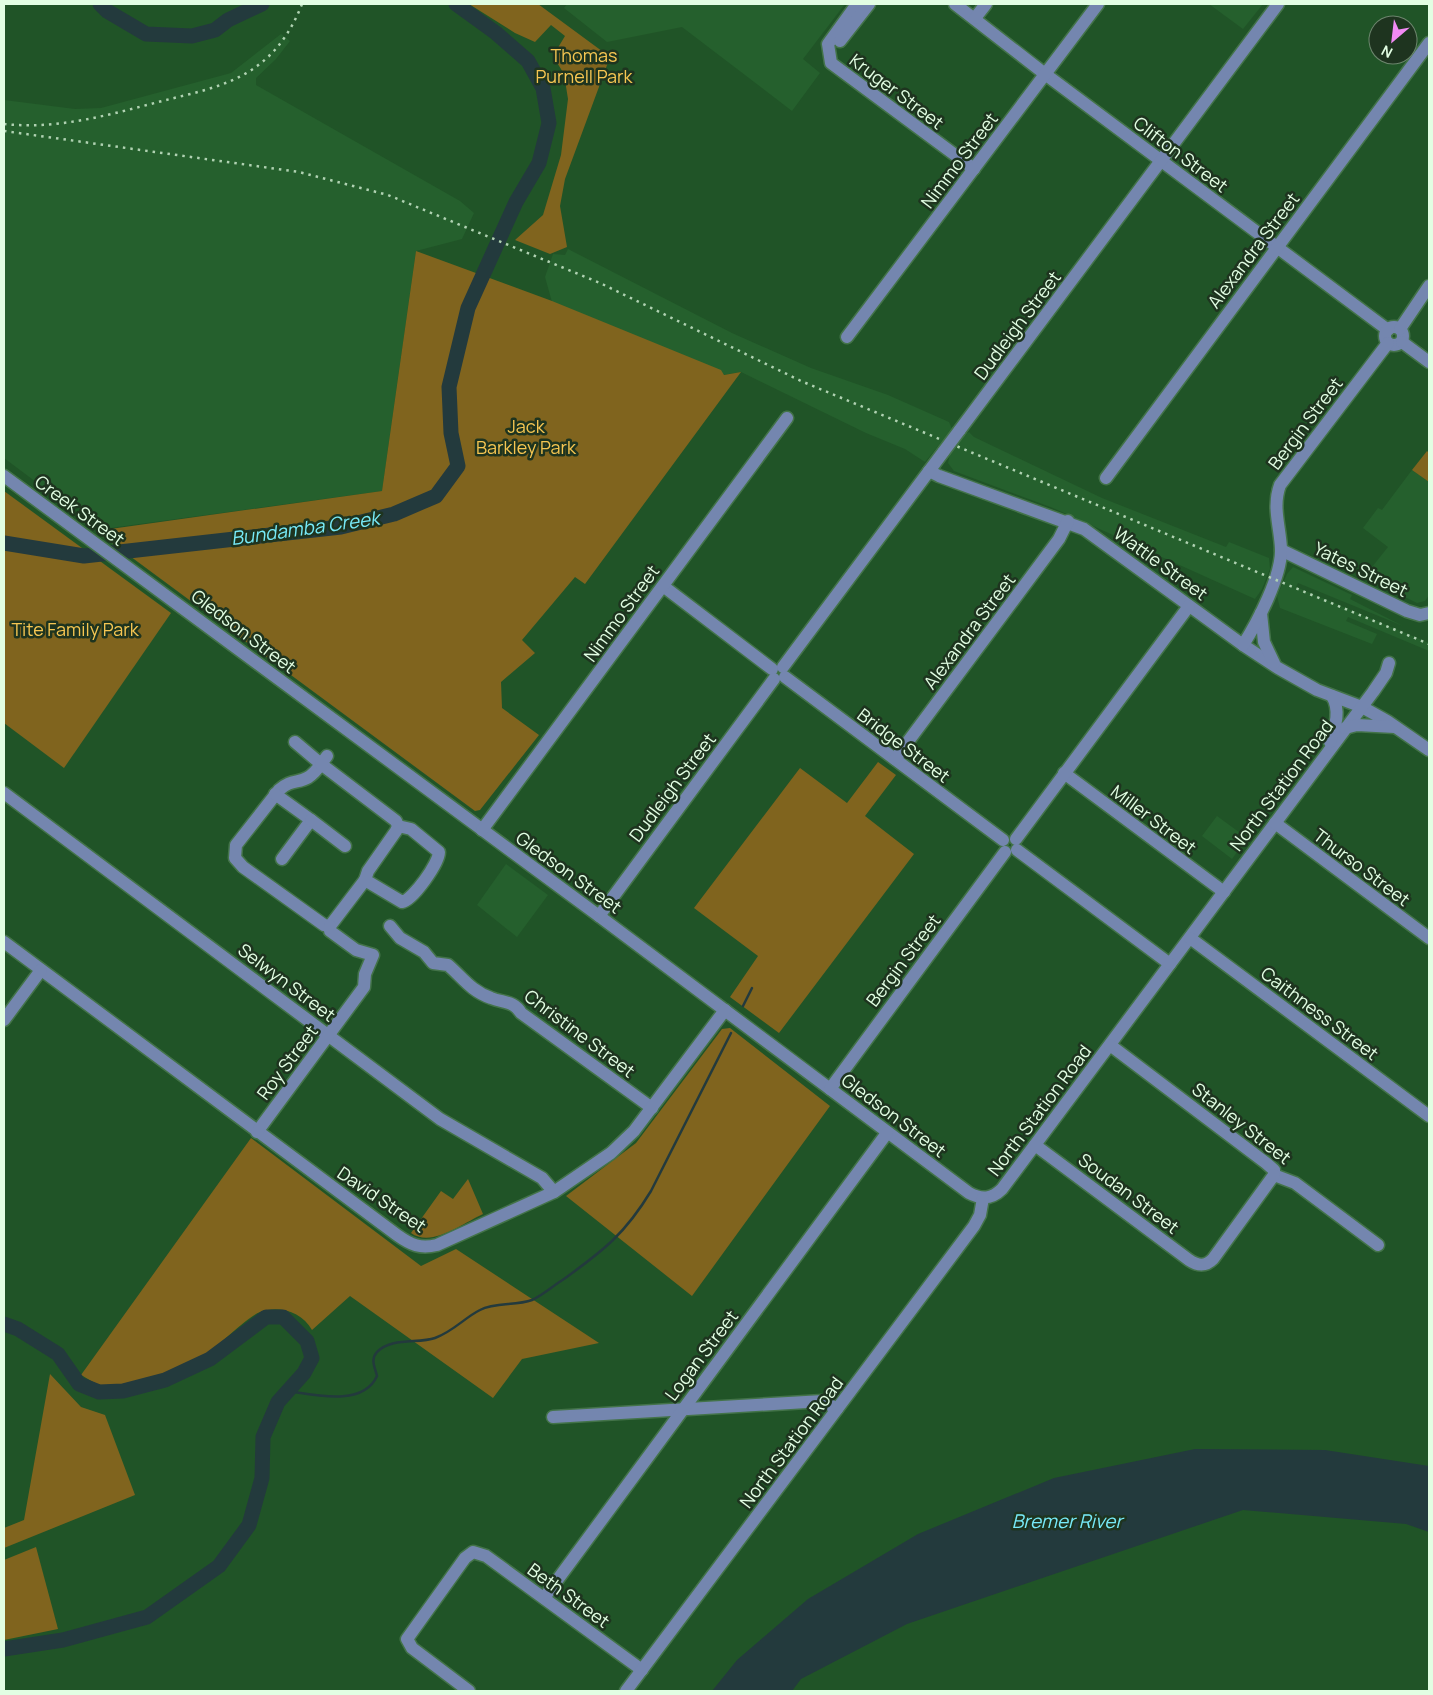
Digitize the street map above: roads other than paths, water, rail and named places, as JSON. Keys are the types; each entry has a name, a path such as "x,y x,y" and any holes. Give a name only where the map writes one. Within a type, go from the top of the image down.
{"street":[{"name":"Kruger Street","path":"857,4 828,44 831,63 974,169"},
{"name":"Kruger Street","path":"829,54 869,4"},
{"name":"Clifton Street","path":"955,4 1045,74 1429,362"},
{"path":"975,18 986,4"},
{"name":"Nimmo Street","path":"847,337 1098,4"},
{"name":"Dudleigh Street","path":"599,916 958,431 1278,4"},
{"name":"Alexandra Street","path":"1106,478 1429,43"},
{"name":"Bergin Street","path":"1243,645 1261,610 1278,570 1281,550 1276,508 1280,485 1412,314 1429,286"},
{"name":"Nimmo Street","path":"482,830 788,418"},
{"name":"Wattle Street","path":"929,471 1068,521 1097,537 1189,606 1278,668 1332,696 1362,707 1399,728 1429,750"},
{"name":"Creek Street","path":"4,476 136,572"},
{"name":"Alexandra Street","path":"895,759 1059,539 1068,521"},
{"name":"Yates Street","path":"1281,550 1407,611 1417,614 1428,613"},
{"name":"Gledson Street","path":"136,572 725,1010 887,1133 969,1193 983,1198"},
{"name":"Bridge Street","path":"663,586 1170,964"},
{"name":"Bergin Street","path":"830,1089 1189,606"},
{"path":"1261,610 1264,642 1278,668"},
{"name":"North Station Road","path":"626,1691 974,1226 980,1215 983,1198 997,1194 1035,1145 1362,707 1386,673 1389,663"},
{"path":"1327,752 1336,726 1337,708 1332,696"},
{"path":"1345,728 1357,725 1399,728"},
{"path":"295,742 324,760 392,816 398,826 411,829 439,852 436,863 406,901 397,900 365,880"},
{"path":"324,760 312,777 284,785 275,794 236,845 234,858 242,867 318,923 330,926 365,880 368,871 398,826"},
{"name":"Miller Street","path":"1064,773 1224,892"},
{"name":"Selwyn Street","path":"4,793 440,1119 542,1178 554,1192"},
{"path":"275,794 345,846"},
{"path":"282,859 311,820"},
{"name":"Thurso Street","path":"1275,823 1429,938"},
{"name":"Roy Street","path":"257,1132 362,990 373,955 356,950 338,940 330,931 330,926"},
{"name":"Christine Street","path":"390,926 400,938 424,952 433,963 448,965 460,979 482,994 514,1004 521,1014 537,1023 652,1108"},
{"name":"Caithness Street","path":"1190,938 1429,1116"},
{"name":"David Street","path":"4,942 257,1132 411,1244 424,1248 437,1245 554,1192 625,1142 725,1010"},
{"path":"4,1020 41,970"},
{"name":"Stanley Street","path":"1110,1045 1266,1163 1274,1170 1274,1175 1295,1183 1378,1245"},
{"name":"Logan Street","path":"544,1598 887,1133"},
{"name":"Soudan Street","path":"1035,1145 1189,1260 1203,1265 1213,1259 1274,1175"},
{"path":"553,1417 823,1401 837,1409"},
{"name":"Beth Street","path":"469,1691 412,1648 408,1642 410,1633 465,1558 473,1552 486,1556 642,1670"}],"water":[{"name":"Bremer River","path":"1195,1449 1325,1450 1429,1466 1429,1532 1406,1524 1243,1510 907,1624 801,1679 792,1691 712,1691 737,1660 808,1599 918,1534 1054,1478"}],"waterway":[{"name":"Bundamba Creek","path":"100,4 107,11 146,34 192,36 215,30 228,20 262,4"},
{"name":"Bundamba Creek","path":"4,543 84,556 341,527 394,514 436,496 458,466 451,433 449,387 468,308 516,202 539,163 549,123 543,88 528,61 496,33 456,4"},
{"path":"743,1006 752,988"},
{"path":"288,1391 337,1397 361,1392 370,1386 377,1376 374,1358 383,1347 390,1344 435,1338 448,1332 474,1313 486,1308 532,1300 591,1259 623,1230 651,1191 731,1033"},
{"name":"Bundamba Creek","path":"4,1324 18,1329 58,1354 79,1384 99,1392 123,1391 165,1380 210,1359 266,1317 283,1317 307,1341 312,1358 304,1373 278,1402 263,1437 262,1478 249,1525 219,1566 147,1617 63,1640 4,1649"}],"railway":[{"path":"4,124 45,125 85,120 191,94 228,82 250,71 274,51 290,29 302,4"},
{"path":"4,131 299,172 388,195 600,283 801,381 1429,644"}],"park label":[{"name":"Thomas Purnell Park","path":"584,65"},
{"name":"Jack Barkley Park","path":"526,436"},
{"name":"Tite Family Park","path":"75,629"}]}
